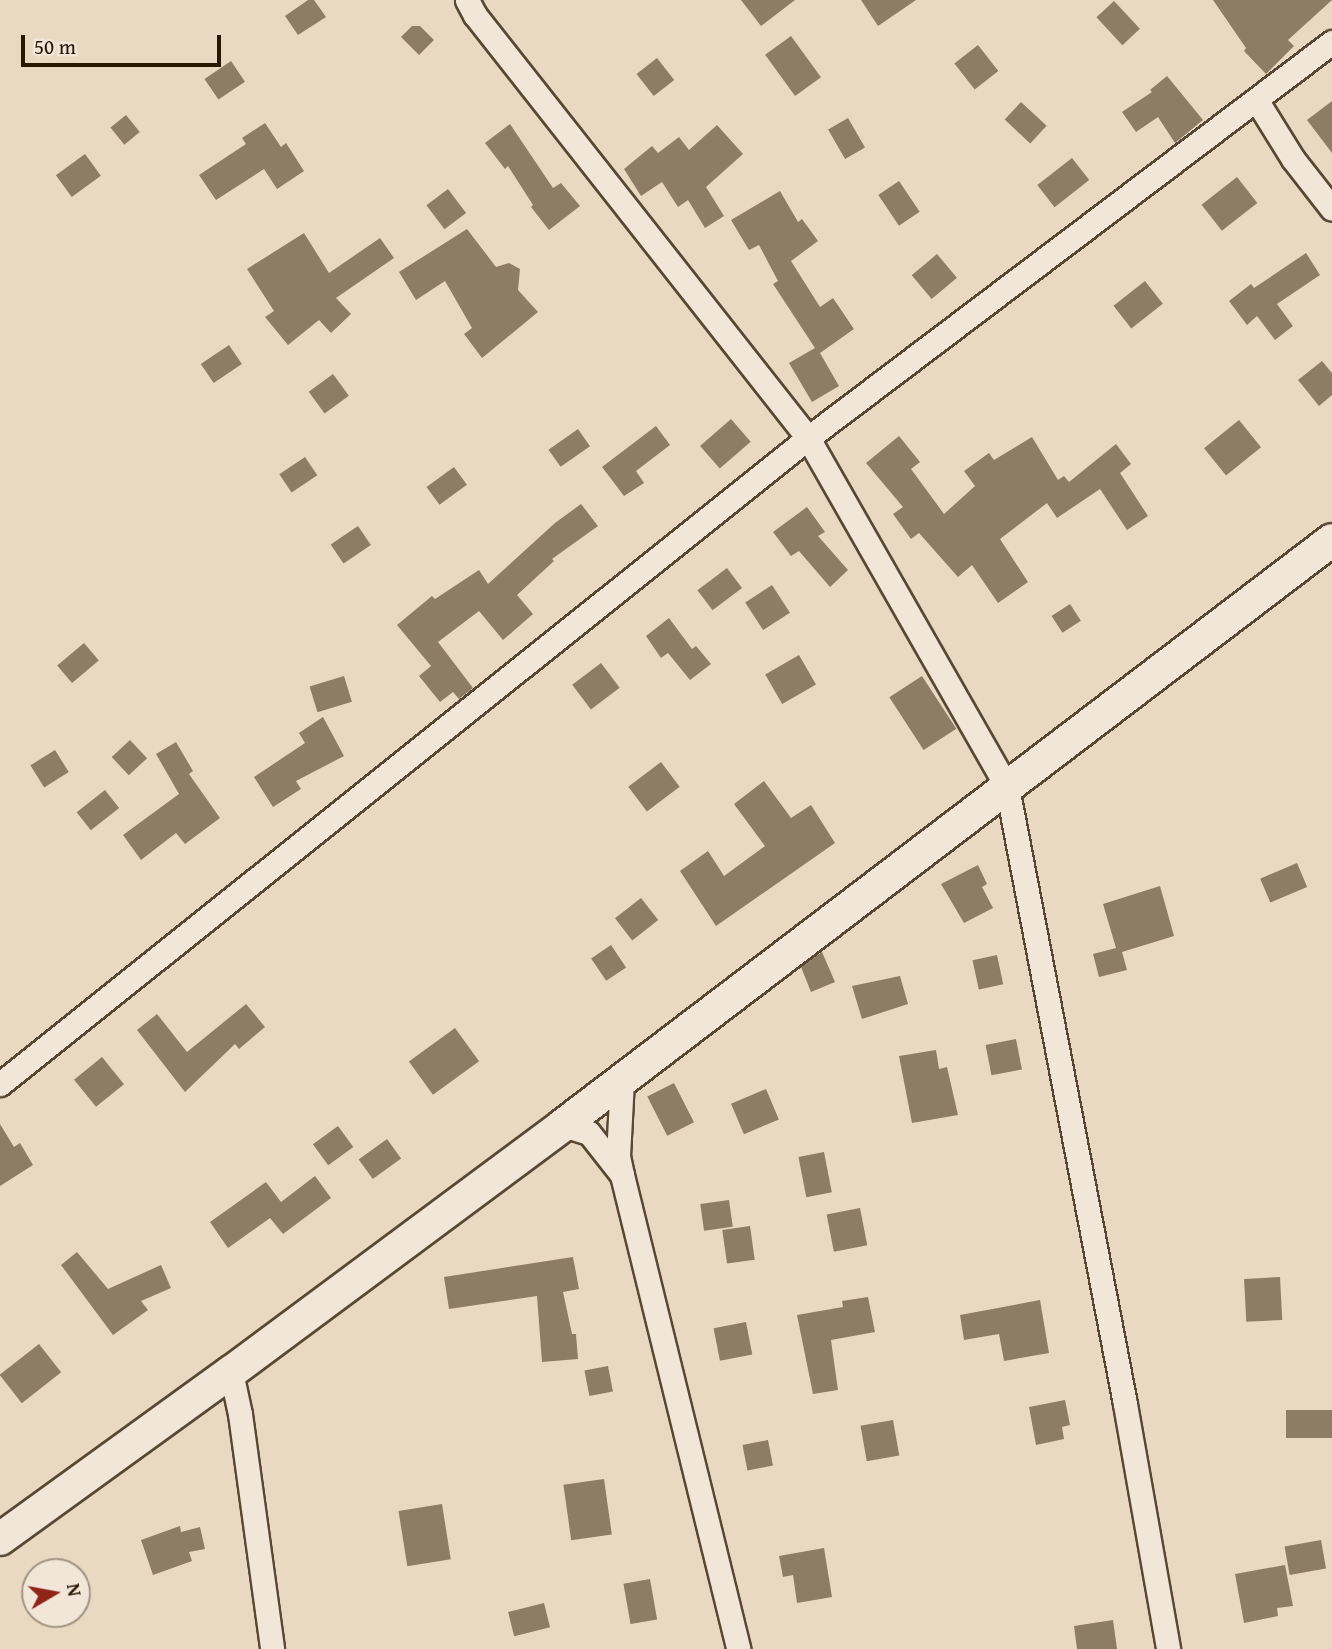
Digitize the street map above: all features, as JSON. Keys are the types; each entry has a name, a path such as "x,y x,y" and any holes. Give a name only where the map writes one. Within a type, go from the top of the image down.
{"street":[{"path":"467,0 475,15 808,438 1007,787 1125,1404 1168,1649"},
{"path":"0,1084 808,438 1332,42"},
{"path":"1257,101 1293,159 1332,209"},
{"path":"0,1539 231,1372 563,1125 1332,540"},
{"path":"622,1080 618,1156 738,1649"},
{"path":"563,1125 589,1133 622,1175"},
{"path":"231,1372 272,1649"}],"building":[{"path":"308,0 314,0 326,17 298,35 285,16"},
{"path":"741,0 795,0 761,26"},
{"path":"861,0 916,0 878,26"},
{"path":"1213,0 1332,0 1288,40 1294,46 1266,74 1244,51 1246,48"},
{"path":"1114,1 1140,29 1122,45 1096,17"},
{"path":"412,26 420,26 434,40 419,55 401,37"},
{"path":"791,36 821,77 795,96 765,55"},
{"path":"978,45 998,71 975,89 954,63"},
{"path":"657,58 674,80 654,96 637,74"},
{"path":"231,61 245,82 218,100 204,79"},
{"path":"1167,76 1203,120 1175,143 1158,117 1136,132 1122,112 1152,92 1150,90"},
{"path":"1332,101 1332,153 1307,120"},
{"path":"1021,102 1047,126 1030,143 1005,120"},
{"path":"126,115 140,132 124,145 110,128"},
{"path":"848,118 865,147 845,159 828,130"},
{"path":"265,123 281,147 286,143 304,171 277,189 264,169 216,200 199,175 246,144 242,138"},
{"path":"510,124 553,188 561,183 580,206 549,230 531,207 533,205 508,166 505,169 485,143"},
{"path":"717,125 743,154 706,187 724,216 705,228 688,200 678,207 662,182 641,196 624,169 652,146 658,153 679,137 689,150"},
{"path":"85,154 101,176 72,197 56,175"},
{"path":"1072,158 1089,180 1055,207 1037,185"},
{"path":"1237,177 1257,203 1222,231 1202,205"},
{"path":"899,181 920,212 899,226 878,195"},
{"path":"448,189 466,213 444,229 426,205"},
{"path":"780,191 798,222 802,219 818,241 791,261 820,307 833,298 854,329 820,353 839,386 812,402 789,363 815,348 773,284 778,281 759,245 749,250 731,220"},
{"path":"467,229 496,267 509,263 520,269 518,290 538,312 482,358 464,334 472,328 445,281 416,300 399,272"},
{"path":"304,233 329,273 380,238 394,258 336,298 351,314 331,333 319,320 288,345 265,317 274,311 247,269"},
{"path":"1306,253 1320,275 1277,304 1293,326 1275,340 1257,316 1247,325 1229,301 1251,284 1254,288"},
{"path":"937,254 957,278 932,299 912,275"},
{"path":"1145,281 1163,304 1131,328 1113,306"},
{"path":"229,345 242,364 214,383 201,364"},
{"path":"1322,361 1332,373 1332,395 1319,406 1298,380"},
{"path":"333,374 349,396 325,413 309,392"},
{"path":"731,419 751,442 720,469 700,446"},
{"path":"1239,420 1261,447 1226,476 1204,448"},
{"path":"656,426 670,445 636,471 644,483 624,496 602,467"},
{"path":"578,429 590,446 561,467 549,450"},
{"path":"899,436 920,462 911,469 944,514 975,486 964,471 989,453 994,460 1032,437 1058,480 1064,476 1069,482 1116,444 1131,464 1120,473 1148,516 1127,530 1100,489 1057,518 1047,503 1000,539 1028,582 998,603 972,565 958,577 919,533 911,539 893,514 903,507 866,463"},
{"path":"305,457 317,475 292,493 279,474"},
{"path":"454,467 467,485 439,505 426,487"},
{"path":"581,504 598,526 552,559 554,561 517,595 533,614 503,640 479,611 438,642 473,688 459,699 453,692 440,702 419,676 431,666 397,625 432,596 435,599 479,570 488,584 555,523"},
{"path":"807,507 825,532 818,536 848,570 830,587 799,551 791,556 773,532"},
{"path":"358,526 371,545 344,564 331,544"},
{"path":"727,568 742,588 712,610 697,590"},
{"path":"772,585 790,613 763,630 745,602"},
{"path":"1070,604 1081,621 1062,633 1052,616"},
{"path":"669,618 692,649 696,646 711,664 690,680 668,653 661,658 646,636"},
{"path":"84,643 99,661 72,683 57,665"},
{"path":"799,655 816,684 782,704 765,674"},
{"path":"601,663 620,688 591,709 572,685"},
{"path":"344,676 352,702 317,712 310,687"},
{"path":"922,676 956,729 924,750 889,697"},
{"path":"323,717 344,756 296,781 301,789 273,807 254,777 305,743 299,733"},
{"path":"130,740 147,758 129,775 112,757"},
{"path":"176,742 193,771 189,774 220,818 185,844 176,833 141,860 123,835 179,794 156,754"},
{"path":"55,750 69,772 44,787 30,765"},
{"path":"661,762 680,787 647,811 628,787"},
{"path":"764,781 791,818 811,805 835,843 716,926 680,871 708,851 724,876 765,846 734,804"},
{"path":"105,790 119,808 91,830 77,812"},
{"path":"1297,863 1307,887 1270,903 1260,879"},
{"path":"978,865 987,884 982,887 993,908 964,923 941,884"},
{"path":"1160,886 1174,936 1122,952 1127,970 1099,977 1093,954 1116,948 1103,904"},
{"path":"641,898 658,920 632,940 615,918"},
{"path":"611,945 626,967 606,981 591,958"},
{"path":"822,952 835,982 811,992 801,967"},
{"path":"997,955 1003,984 979,990 973,960"},
{"path":"900,976 908,1004 862,1019 852,986"},
{"path":"246,1004 265,1027 239,1049 235,1044 185,1092 137,1030 157,1014 187,1052"},
{"path":"455,1028 479,1061 433,1095 409,1062"},
{"path":"1016,1039 1022,1069 991,1075 986,1045"},
{"path":"936,1050 939,1069 947,1067 958,1115 912,1123 899,1056"},
{"path":"102,1057 124,1084 96,1107 74,1080"},
{"path":"674,1083 694,1122 667,1136 647,1097"},
{"path":"766,1089 779,1119 744,1134 731,1104"},
{"path":"0,1124 14,1147 20,1143 33,1165 0,1186"},
{"path":"338,1126 353,1147 328,1165 313,1144"},
{"path":"387,1139 401,1158 373,1179 359,1160"},
{"path":"824,1152 832,1192 806,1197 798,1157"},
{"path":"315,1176 331,1198 283,1234 270,1218 228,1248 210,1222 266,1182 281,1202"},
{"path":"729,1200 733,1227 704,1231 700,1204"},
{"path":"860,1208 867,1245 834,1252 827,1214"},
{"path":"750,1226 755,1260 727,1264 722,1230"},
{"path":"77,1252 108,1289 161,1265 171,1288 141,1301 148,1310 113,1335 61,1265"},
{"path":"573,1257 579,1289 563,1292 572,1334 576,1334 578,1359 542,1362 537,1296 449,1309 444,1277"},
{"path":"1280,1277 1282,1320 1246,1322 1244,1279"},
{"path":"868,1297 875,1332 831,1340 838,1390 813,1394 797,1315 843,1307 842,1301"},
{"path":"1040,1300 1049,1353 1004,1361 999,1334 964,1340 960,1315"},
{"path":"746,1322 752,1354 720,1361 714,1328"},
{"path":"39,1344 61,1372 22,1403 0,1374"},
{"path":"608,1366 613,1392 589,1396 584,1371"},
{"path":"1065,1400 1070,1425 1062,1427 1064,1439 1036,1445 1029,1407"},
{"path":"1286,1410 1332,1410 1332,1438 1286,1438"},
{"path":"893,1420 899,1455 867,1461 861,1426"},
{"path":"768,1440 773,1466 747,1470 742,1445"},
{"path":"604,1479 612,1534 571,1540 563,1485"},
{"path":"442,1504 451,1559 407,1566 399,1511"},
{"path":"180,1526 181,1532 200,1527 205,1549 189,1552 192,1561 153,1575 141,1540"},
{"path":"1321,1540 1326,1569 1290,1575 1285,1546"},
{"path":"824,1548 832,1597 797,1603 793,1575 783,1577 779,1556"},
{"path":"1285,1565 1293,1606 1277,1608 1278,1616 1244,1623 1235,1574"},
{"path":"650,1579 657,1619 631,1624 623,1584"},
{"path":"544,1603 550,1627 514,1636 508,1612"},
{"path":"1113,1620 1117,1649 1077,1649 1074,1626"}]}
